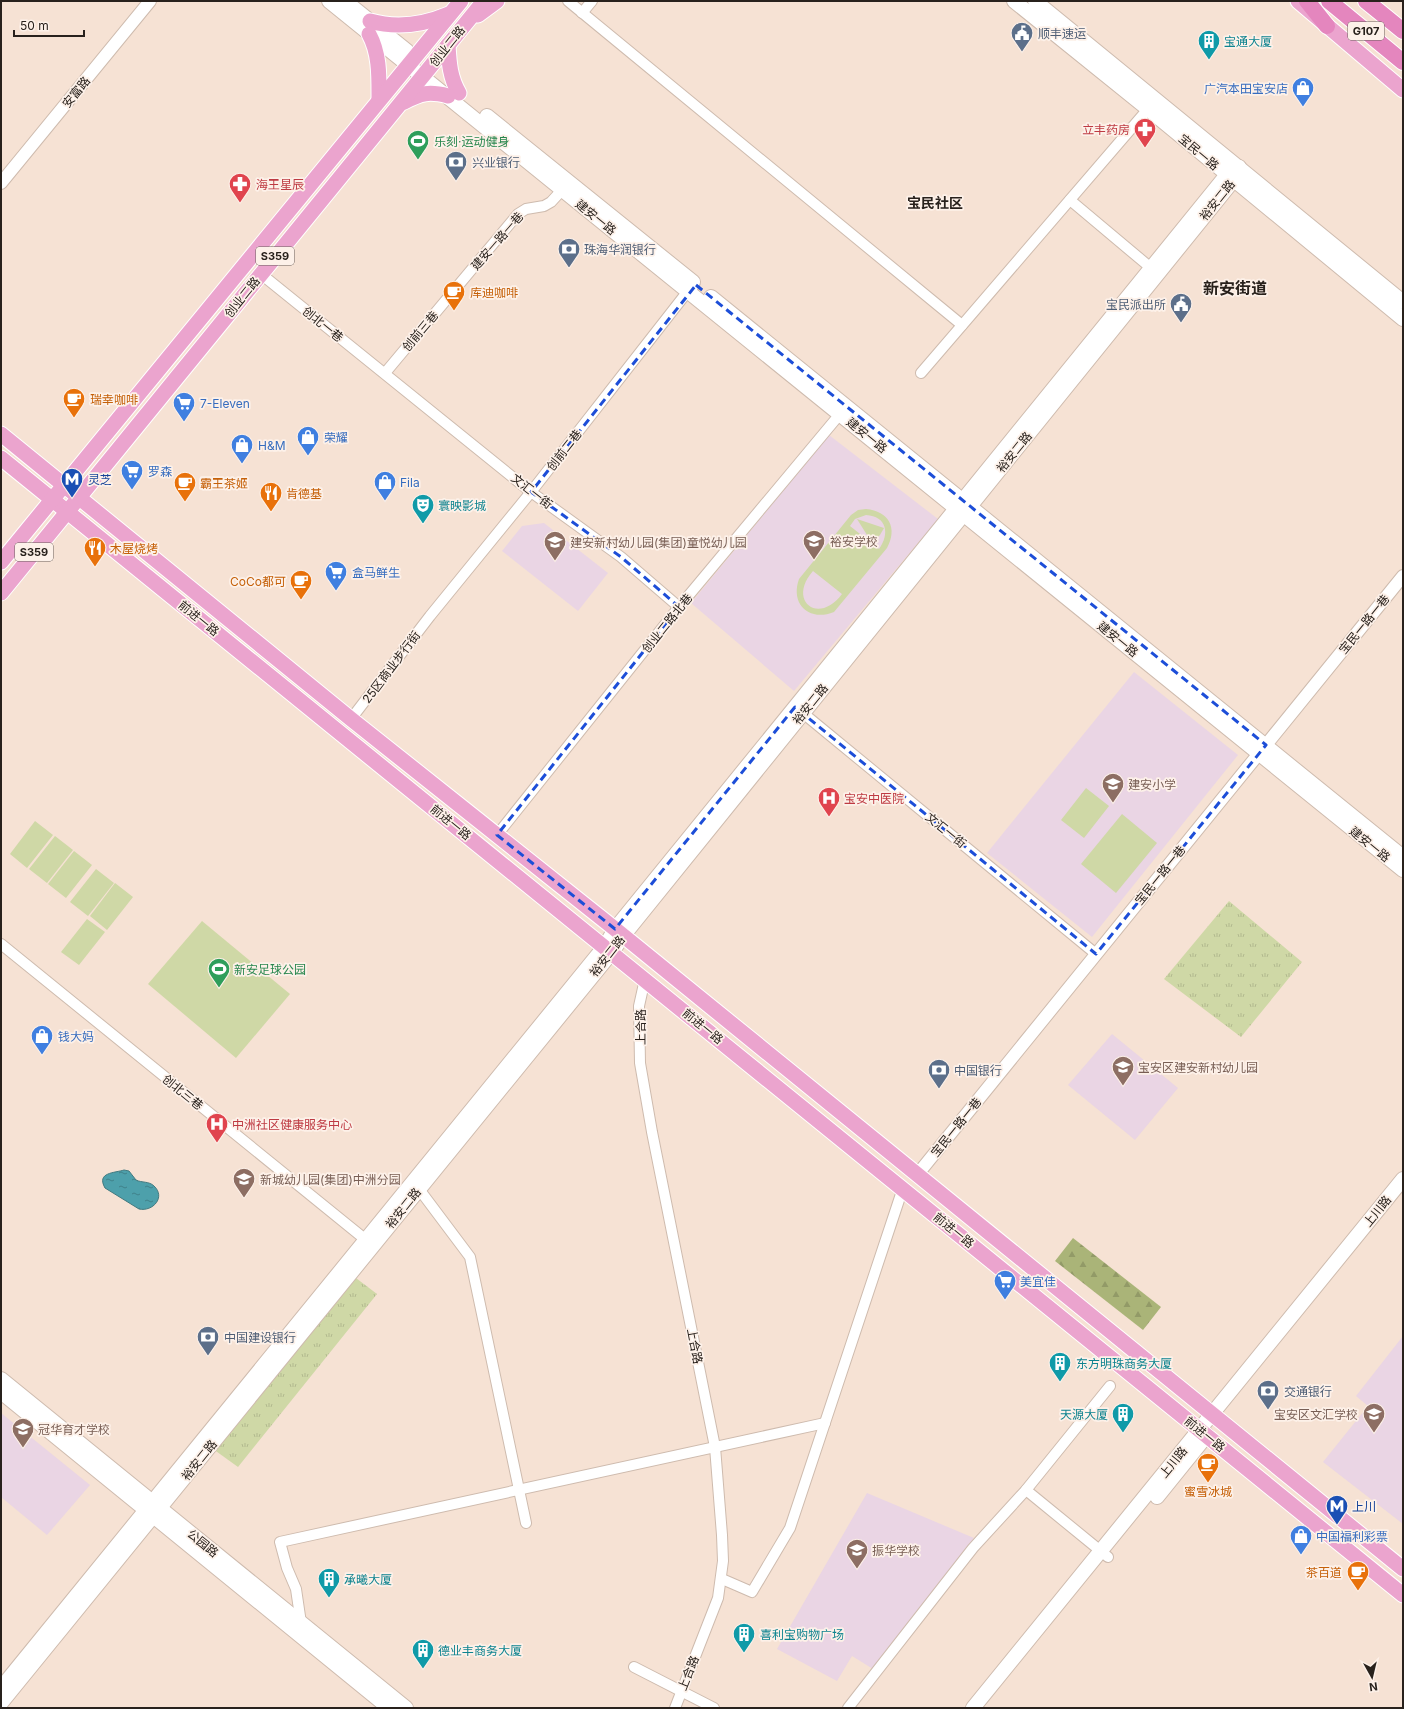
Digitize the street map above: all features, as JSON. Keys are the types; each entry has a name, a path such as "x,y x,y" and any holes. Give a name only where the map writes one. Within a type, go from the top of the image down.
{"highway":[{"path":"1307,1 1327,26"},
{"name":"G107","path":"1329,1 1403,62"},
{"name":"G107","path":"1366,1 1403,31"}],"main road":[{"name":"建安一路","path":"329,1 370,27"},
{"name":"建安一路","path":"345,1 370,27 411,61 1262,749 1403,857"},
{"name":"创业二路","path":"1,562 411,61 453,7 461,1"},
{"name":"创业二路","path":"1,593 484,1"},
{"path":"464,25 497,1"},
{"name":"宝民一路","path":"1014,1 1403,319"},
{"name":"宝民一路","path":"1035,1 1403,302"},
{"path":"1298,1 1403,90"},
{"path":"379,100 377,53 370,27 429,22 453,7"},
{"path":"399,104 420,94 454,95 454,84 451,74 448,45"},
{"name":"建安一路","path":"454,95 562,190 692,288 840,414 963,507"},
{"name":"裕安二路","path":"1,1688 153,1509 608,949 619,932 1230,177 1233,167 1239,167"},
{"name":"裕安二路","path":"963,507 1151,268 1230,177"},
{"name":"前进一路","path":"1,434 351,719 619,932 1403,1570"},
{"name":"前进一路","path":"1,458 1403,1595"},
{"name":"建安一路","path":"1262,749 1403,870"},
{"path":"499,861 508,862 513,858 514,852 512,847"},
{"name":"上川路","path":"1216,1417 1403,1179"},
{"name":"裕安二路","path":"1,1703 366,1240 416,1185"},
{"name":"上川路","path":"973,1708 1403,1194"},
{"name":"公园路","path":"1,1379 389,1708"},
{"name":"公园路","path":"1,1392 301,1623 406,1708"},
{"name":"上川路","path":"985,1708 1104,1553"}],"street":[{"name":"安富路","path":"1,183 150,1"},
{"path":"568,1 962,325"},
{"path":"582,13 592,1"},
{"path":"921,373 1148,109"},
{"name":"建安一路一巷","path":"456,288 518,214 526,209 544,206 551,202 562,190"},
{"path":"1070,200 1151,268"},
{"name":"创北一巷","path":"261,274 385,373"},
{"name":"创前三巷","path":"385,373 456,288"},
{"name":"创前二巷","path":"430,616 532,492 692,288"},
{"name":"文汇一街","path":"385,373 532,492 621,557 680,607"},
{"name":"创业二路北巷","path":"497,835 680,607 840,414"},
{"name":"宝民一路一巷","path":"917,1175 1403,576"},
{"name":"25区商业步行街","path":"351,719 430,616"},
{"name":"文汇一街","path":"799,710 1096,954"},
{"name":"创北三巷","path":"1,944 366,1240"},
{"name":"上合路","path":"644,979 639,1006 640,1063 652,1132 715,1447 722,1527 722,1579 718,1598 675,1708"},
{"path":"416,1185 470,1257 526,1523"},
{"path":"722,1579 752,1592 790,1528 903,1188"},
{"path":"848,1708 973,1548 1026,1490 1110,1386"},
{"path":"301,1623 296,1589 287,1568 280,1542 825,1423"},
{"path":"1026,1490 1104,1553"},
{"path":"634,1667 714,1708"}],"highlighted area":[{"path":"696,285 1266,745 1096,954 795,707 615,929 497,835 679,607 621,557 531,492"}],"shaded area":[{"name":"裕安学校","path":"829,435 938,519 794,691 691,603"},
{"name":"建安新村幼儿园(集团)童悦幼儿园","path":"544,523 608,573 578,611 502,551 522,526"},
{"name":"建安小学","path":"1134,672 1238,755 1092,937 987,853"},
{"name":"宝安区建安新村幼儿园","path":"1112,1034 1178,1088 1135,1140 1068,1085"},
{"name":"宝安区文汇学校","path":"1403,1336 1403,1524 1323,1462 1368,1406 1356,1396"},
{"name":"冠华育才学校","path":"1,1413 90,1485 47,1535 1,1497"},
{"name":"振华学校","path":"867,1493 974,1538 873,1669 852,1656 837,1681 777,1649"}],"green space":[{"path":"858,510 874,510 886,517 891,527 892,534 887,548 834,612 817,615 810,613 804,609 797,596 799,579 851,515","holes":["866,515 873,516 878,519 882,522 884,527 885,538 879,549 850,526 855,519","813,571 842,594 833,603 824,608 815,608 809,605 804,599 803,591 806,582"]},
{"path":"857,519 884,528 880,535 872,543"},
{"path":"1086,788 1109,806 1084,838 1061,820"},
{"path":"1122,814 1157,843 1116,893 1081,864"},
{"path":"35,821 53,835 27,868 10,854"},
{"path":"55,836 73,850 47,883 29,869"},
{"path":"74,851 92,865 66,898 48,884"},
{"path":"96,869 114,883 88,916 70,902"},
{"path":"115,883 133,897 107,930 90,916"},
{"path":"1229,901 1302,962 1241,1037 1164,979"},
{"path":"87,919 105,932 79,965 61,952"},
{"name":"新安足球公园","path":"202,921 290,994 236,1058 148,984"},
{"path":"1073,1238 1161,1307 1143,1330 1055,1261"},
{"path":"352,1275 377,1294 238,1467 213,1449"}],"water":[{"path":"124,1170 129,1171 136,1180 150,1183 154,1186 159,1195 153,1206 139,1209 105,1188 103,1179 105,1176"}],"place":[{"name":"顺丰速运","path":"1022,52"},
{"name":"宝通大厦","path":"1209,60"},
{"name":"广汽本田宝安店","path":"1303,108"},
{"name":"立丰药房","path":"1145,148"},
{"name":"乐刻·运动健身","path":"418,160"},
{"name":"兴业银行","path":"456,182"},
{"name":"海王星辰","path":"240,204"},
{"name":"珠海华润银行","path":"569,268"},
{"name":"库迪咖啡","path":"454,312"},
{"name":"宝民派出所","path":"1181,324"},
{"name":"瑞幸咖啡","path":"74,418"},
{"name":"7-Eleven","path":"184,422"},
{"name":"荣耀","path":"308,456"},
{"name":"H&M","path":"242,464"},
{"name":"罗森","path":"132,490"},
{"name":"灵芝","path":"72,498"},
{"name":"霸王茶姬","path":"185,502"},
{"name":"Fila","path":"385,502"},
{"name":"肯德基","path":"271,512"},
{"name":"寰映影城","path":"423,524"},
{"name":"裕安学校","path":"814,560"},
{"name":"建安新村幼儿园(集团)童悦幼儿园","path":"555,562"},
{"name":"木屋烧烤","path":"95,568"},
{"name":"盒马鲜生","path":"336,592"},
{"name":"CoCo都可","path":"301,600"},
{"name":"建安小学","path":"1113,804"},
{"name":"宝安中医院","path":"829,818"},
{"name":"新安足球公园","path":"219,988"},
{"name":"钱大妈","path":"42,1056"},
{"name":"宝安区建安新村幼儿园","path":"1123,1086"},
{"name":"中国银行","path":"939,1090"},
{"name":"中洲社区健康服务中心","path":"217,1144"},
{"name":"新城幼儿园(集团)中洲分园","path":"244,1198"},
{"name":"美宜佳","path":"1005,1300"},
{"name":"中国建设银行","path":"208,1356"},
{"name":"东方明珠商务大厦","path":"1060,1382"},
{"name":"交通银行","path":"1268,1410"},
{"name":"天源大厦","path":"1123,1434"},
{"name":"宝安区文汇学校","path":"1374,1434"},
{"name":"冠华育才学校","path":"23,1448"},
{"name":"蜜雪冰城","path":"1208,1484"},
{"name":"上川","path":"1337,1526"},
{"name":"中国福利彩票","path":"1301,1556"},
{"name":"振华学校","path":"857,1570"},
{"name":"茶百道","path":"1358,1592"},
{"name":"承曦大厦","path":"329,1598"},
{"name":"喜利宝购物广场","path":"744,1654"},
{"name":"德业丰商务大厦","path":"423,1670"}],"district":[{"name":"宝民社区","path":"935,202"},
{"name":"新安街道","path":"1235,288"}]}
